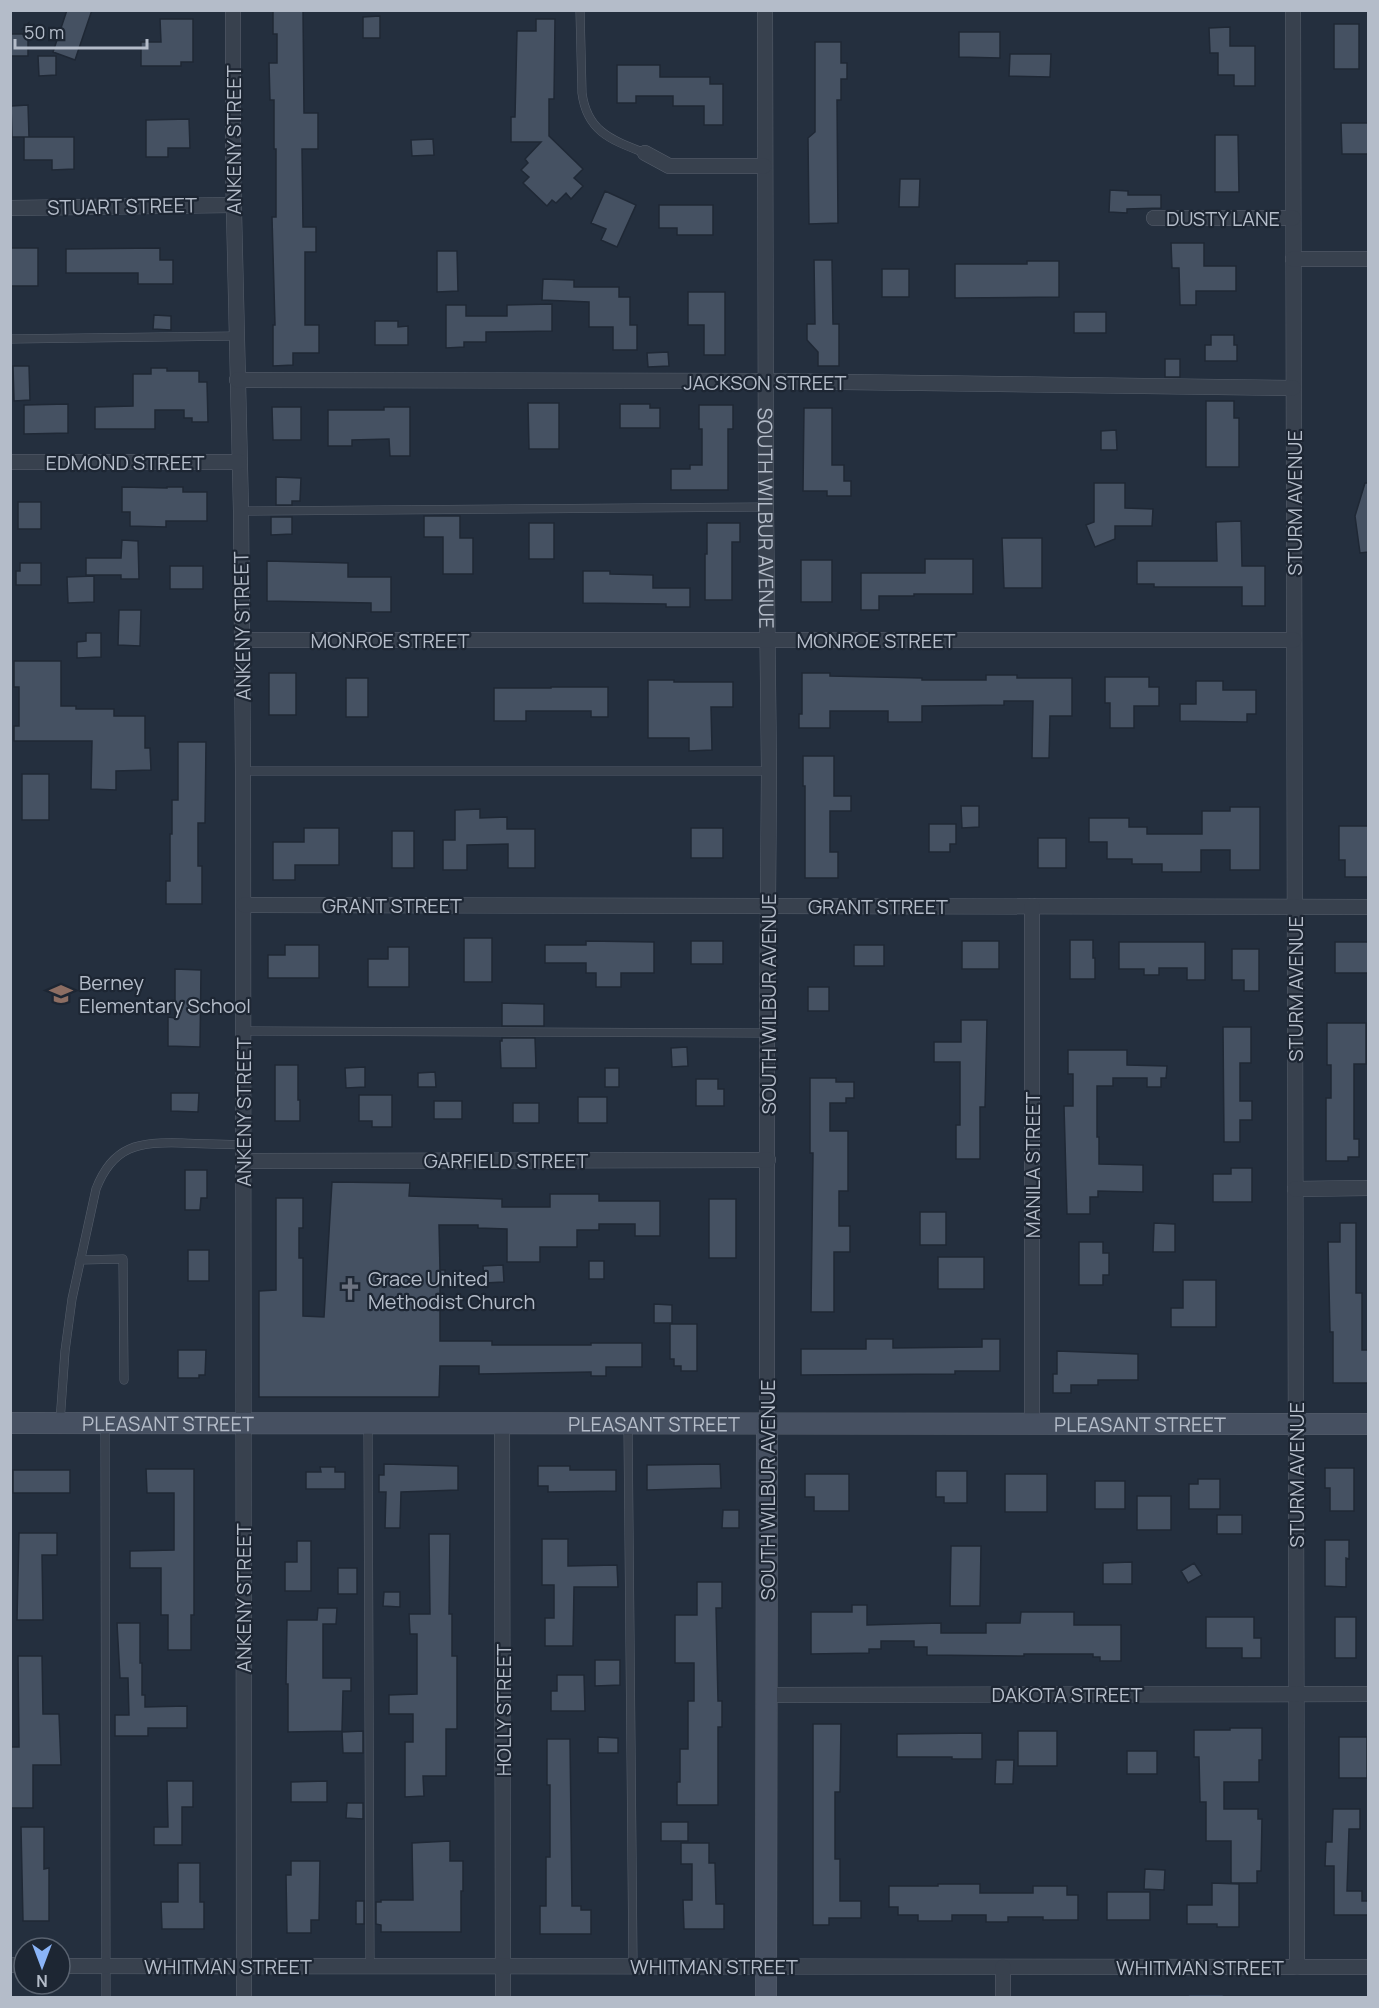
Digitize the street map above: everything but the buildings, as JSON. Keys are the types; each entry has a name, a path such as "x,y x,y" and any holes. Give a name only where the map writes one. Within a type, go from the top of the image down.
{"main road":[{"name":"PLEASANT STREET","path":"10,1423 1368,1424"},
{"name":"SOUTH WILBUR AVENUE","path":"766,1998 767,1424"}],"street":[{"name":"ANKENY STREET","path":"233,10 233,205 240,512 244,904 244,1998"},
{"name":"SOUTH WILBUR AVENUE","path":"765,10 764,166 769,771 767,1424"},
{"name":"STURM AVENUE","path":"1293,10 1297,1967"},
{"path":"645,153 669,166 764,166"},
{"name":"STUART STREET","path":"10,208 233,205"},
{"name":"DUSTY LANE","path":"1154,218 1293,218"},
{"path":"1293,259 1368,260"},
{"name":"JACKSON STREET","path":"237,380 766,381 1293,388"},
{"name":"EDMOND STREET","path":"10,462 239,462"},
{"name":"MONROE STREET","path":"242,640 1294,640"},
{"name":"GRANT STREET","path":"244,904 1368,907"},
{"name":"MANILA STREET","path":"1032,906 1032,1424"},
{"name":"GARFIELD STREET","path":"243,1161 768,1160"},
{"path":"1295,1189 1368,1188"},
{"name":"HOLLY STREET","path":"502,1423 503,1998"},
{"name":"DAKOTA STREET","path":"766,1695 1368,1694"},
{"name":"WHITMAN STREET","path":"72,1966 1368,1967"},
{"path":"1003,1966 1003,1998"}],"lane":[{"path":"580,10 582,93 584,107 590,121 600,132 615,141 645,153"},
{"path":"10,339 236,336"},
{"path":"240,512 766,507"},
{"path":"243,771 769,771"},
{"path":"243,1032 767,1033"},
{"path":"60,1424 65,1351 72,1299 96,1189 103,1173 112,1161 138,1145 154,1143 243,1145"},
{"path":"80,1260 123,1259 124,1380"},
{"path":"105,1424 106,1998"},
{"path":"368,1424 370,1966"},
{"path":"628,1424 633,1966"}],"waterway":[{"path":"1190,1998 1222,1998"}],"place":[{"name":"Berney Elementary School","path":"61,994"},
{"name":"Grace United Methodist Church","path":"350,1289"}]}
